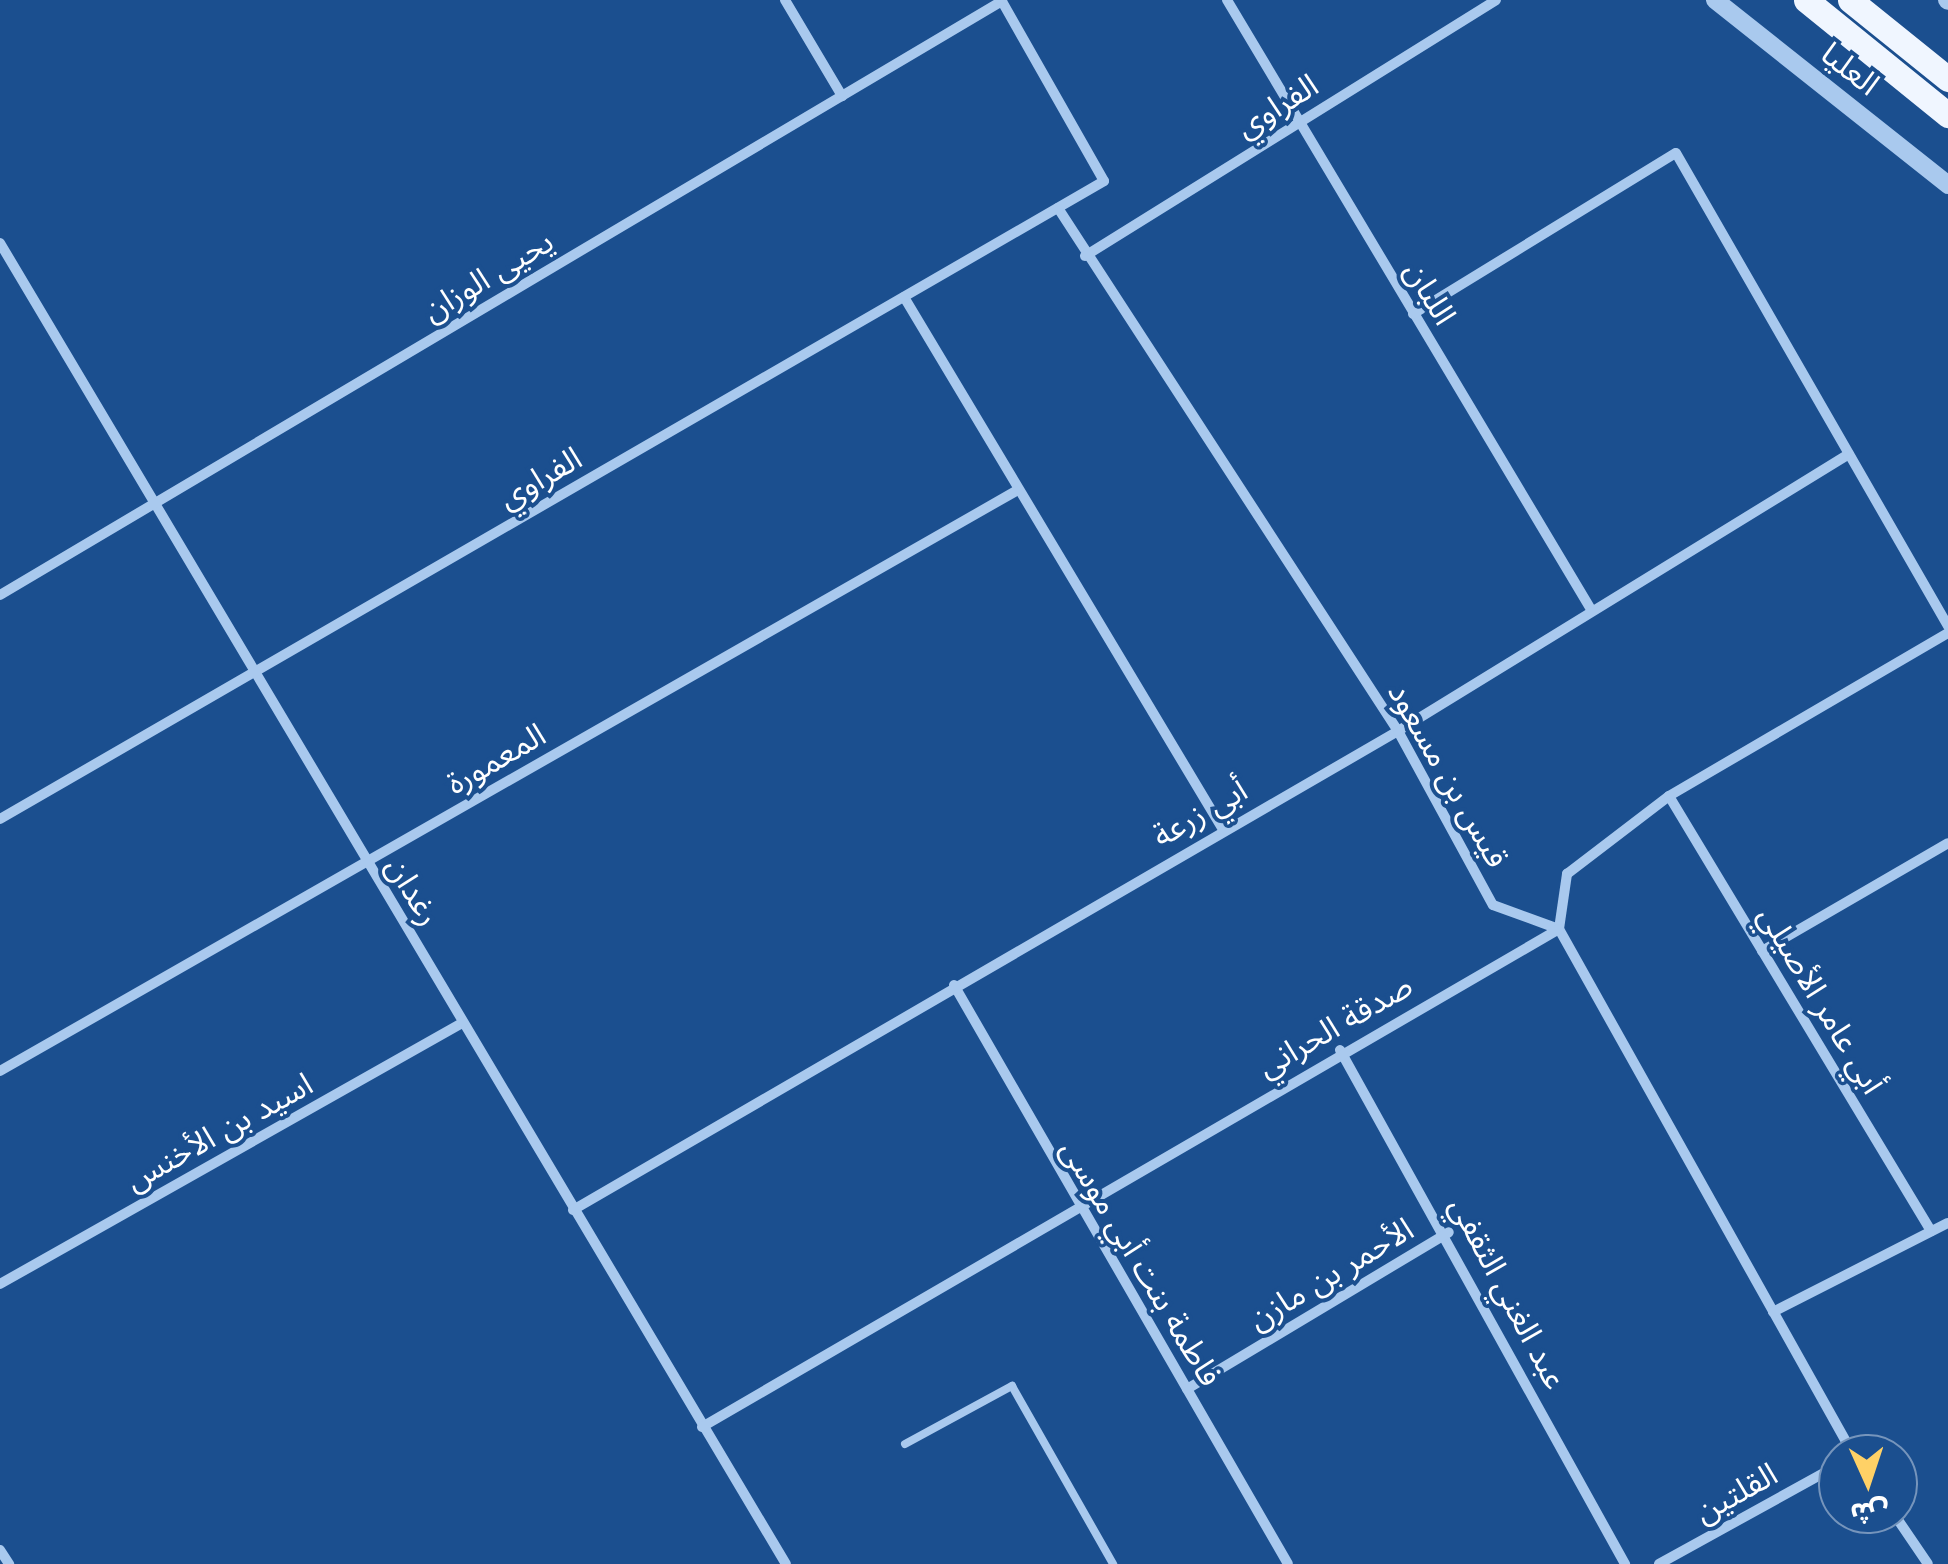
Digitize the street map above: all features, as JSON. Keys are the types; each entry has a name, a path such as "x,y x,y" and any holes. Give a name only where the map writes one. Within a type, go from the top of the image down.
{"main road":[{"path":"1806,0 1948,115"},
{"path":"1850,0 1948,79"}],"street":[{"path":"785,0 842,96"},
{"name":"اللبان","path":"1227,0 1592,611"},
{"name":"الفراوي","path":"1085,256 1496,0"},
{"name":"العليا","path":"1715,0 1948,185"},
{"name":"يحيى الوزان","path":"0,594 1001,1"},
{"name":"الفراوي","path":"0,819 1104,181 1001,1"},
{"path":"1413,314 1676,153 1948,626"},
{"name":"قيس بن مسعود","path":"1058,208 1085,256 1398,730 1494,906 1559,928"},
{"name":"رغدان","path":"0,243 786,1564"},
{"path":"904,297 1016,491 1222,828"},
{"name":"أبي زرعة","path":"572,1210 1222,828 1398,730 1849,454"},
{"name":"المعمورة","path":"0,1070 1016,491"},
{"path":"1842,1434 1559,928 1567,874 1669,796 1948,634"},
{"name":"أبي عامر الأصيلي","path":"1669,796 1930,1232"},
{"path":"1762,951 1948,843"},
{"name":"صدقة الحراني","path":"702,1427 1340,1050 1559,928"},
{"name":"فاطمة بنت أبي موسى","path":"954,985 1075,1207 1288,1564"},
{"name":"اسيد بن الأخنس","path":"0,1284 462,1023"},
{"name":"عبد الغني الثقفي","path":"1340,1050 1448,1232 1625,1564"},
{"path":"1772,1312 1948,1222"},
{"name":"الأحمر بن مازن","path":"1187,1389 1448,1232"},
{"name":"القلتين","path":"1658,1564 1818,1476"},
{"path":"1908,1534 1928,1564"},
{"path":"0,1550 8,1564"}],"lane":[{"path":"905,1444 1012,1386 1112,1564"}]}
